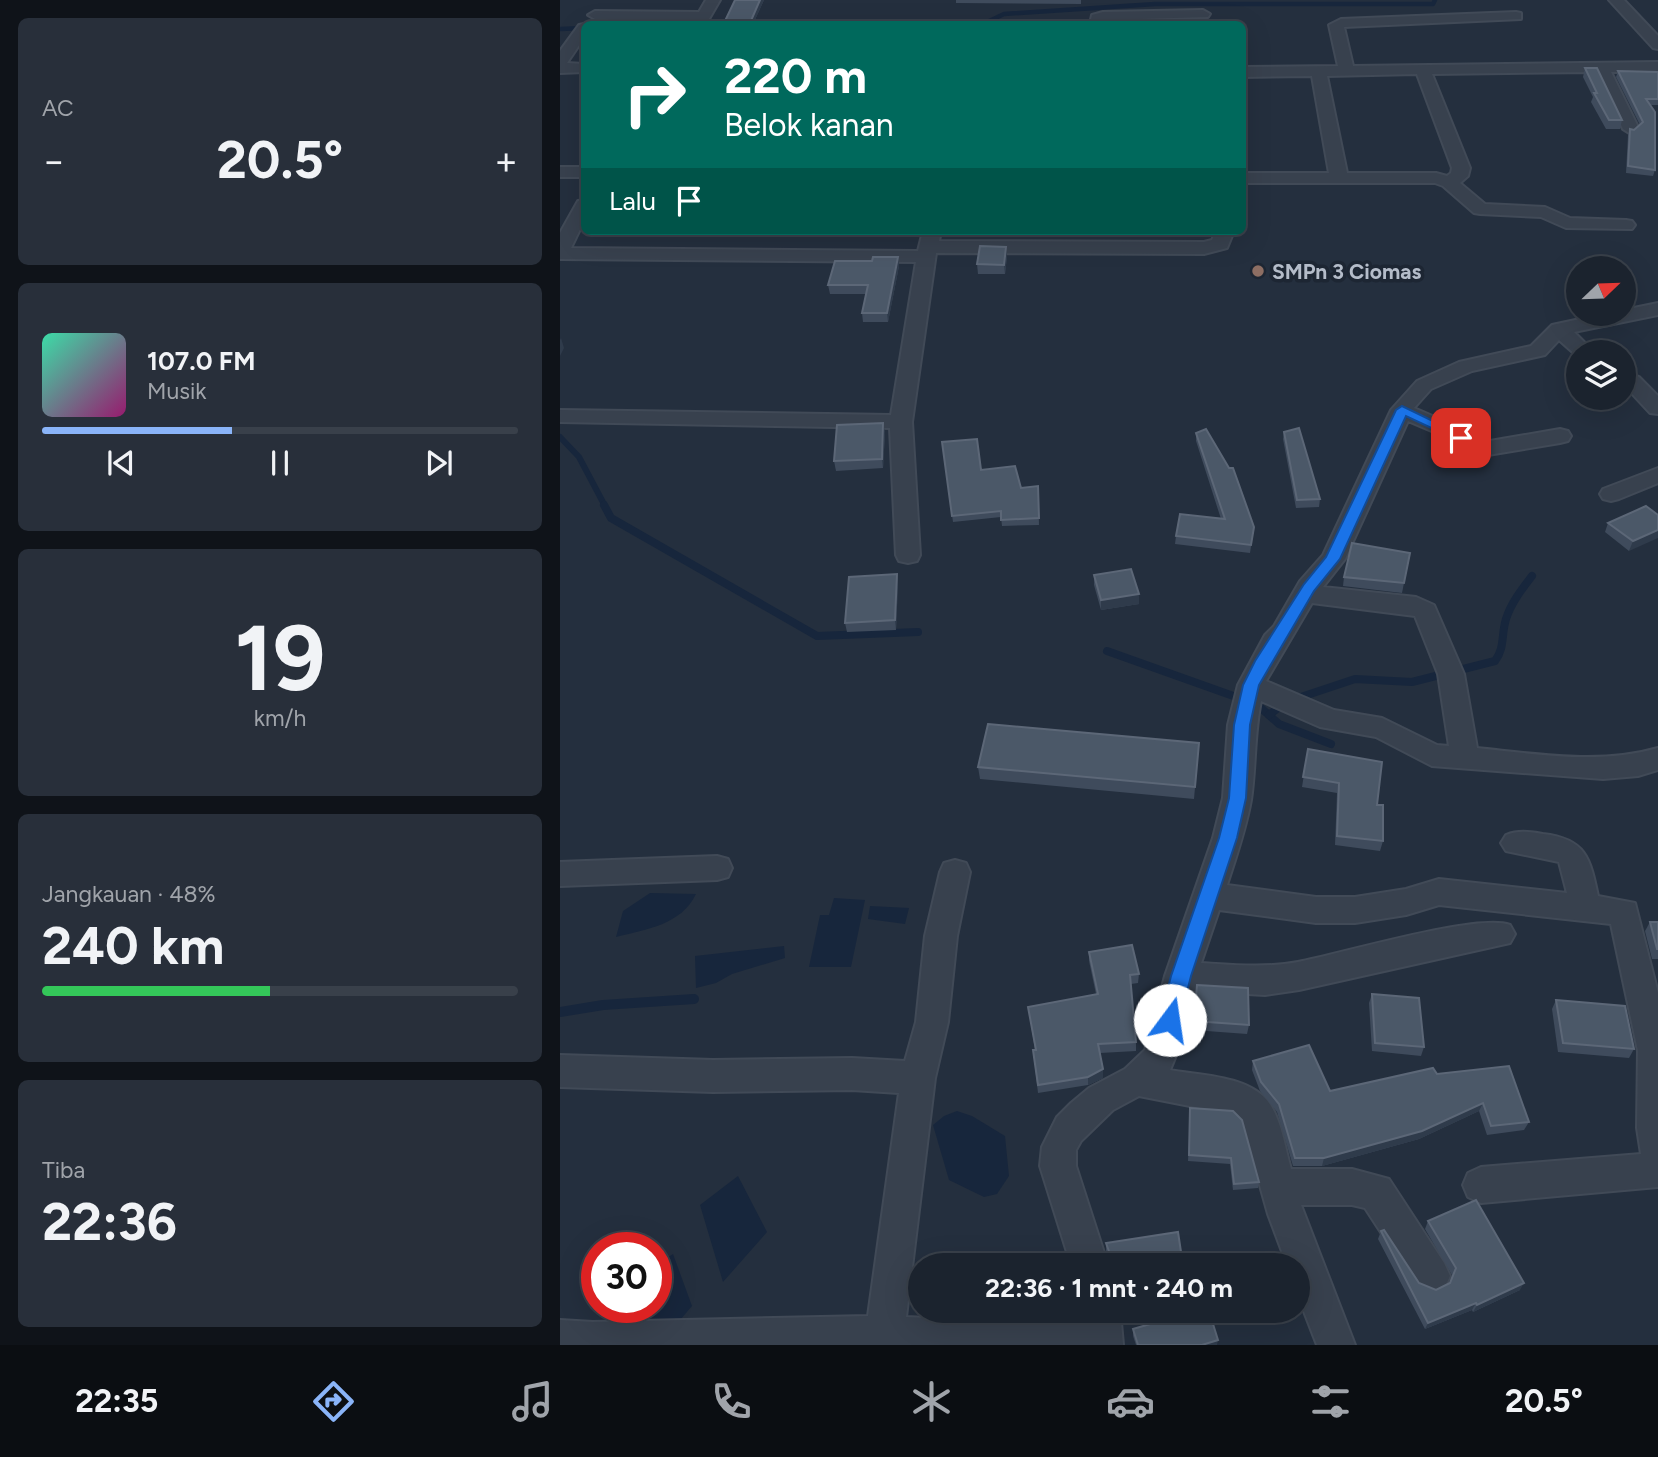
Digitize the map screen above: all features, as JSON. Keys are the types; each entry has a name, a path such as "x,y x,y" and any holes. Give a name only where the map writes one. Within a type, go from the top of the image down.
{"street":[{"path":"589,21 605,0"},
{"path":"678,21 708,20 713,0"},
{"path":"1347,72 1336,25 1338,24 1516,16 1506,0"},
{"path":"1615,0 1658,45"},
{"path":"1097,21 1097,18 1103,16 1203,9"},
{"path":"560,62 581,32"},
{"path":"1246,72 1658,67"},
{"path":"560,68 581,68"},
{"path":"1601,68 1632,129"},
{"path":"1423,71 1461,168 1459,176 1449,182"},
{"path":"1319,72 1339,178"},
{"path":"560,172 581,172"},
{"path":"1246,178 1436,178 1449,182 1472,204 1484,210 1529,210 1545,212 1566,223 1626,225"},
{"path":"581,211 560,251 929,245 1205,248 1220,244 1223,235"},
{"path":"908,555 901,422 929,245"},
{"path":"1085,1253 1058,1166 1059,1147 1069,1129 1101,1099 1137,1080 1157,1061 1166,1041 1181,976 1203,907 1210,896 1237,798 1242,725 1274,642 1283,632 1305,594 1333,559 1402,410 1424,385 1465,366 1538,351 1559,329 1658,309"},
{"path":"1559,329 1571,340"},
{"path":"1636,385 1658,408"},
{"path":"1402,410 1488,448 1560,436"},
{"path":"560,416 901,422"},
{"path":"1611,494 1658,475"},
{"path":"1305,594 1416,606 1425,611 1451,674 1465,759"},
{"path":"1256,688 1330,720 1382,728 1432,755 1574,768 1638,765 1658,760"},
{"path":"1516,843 1560,848 1570,852 1575,860 1585,906"},
{"path":"560,874 717,868"},
{"path":"884,1340 918,1078 932,1022 941,936 955,872"},
{"path":"1210,896 1316,910 1355,910 1406,902 1439,892 1624,912 1655,1051 1654,1131 1658,1153"},
{"path":"1181,976 1265,981 1499,934"},
{"path":"560,1071 713,1076 852,1074 918,1078"},
{"path":"1137,1080 1238,1099 1258,1115 1279,1187 1336,1345"},
{"path":"1481,1185 1658,1170"},
{"path":"1279,1187 1352,1187 1376,1192 1431,1276"},
{"path":"1102,1323 1104,1345"},
{"path":"560,1339 884,1340 1089,1345"}],"water":[{"path":"650,893 696,894 682,913 672,919 651,928 616,937 623,911"},
{"path":"834,898 865,900 851,967 809,967 820,915 829,915"},
{"path":"870,906 909,908 905,924 868,919"},
{"path":"784,946 785,958 696,988 695,956"},
{"path":"957,1111 972,1116 1005,1136 1009,1176 997,1194 984,1197 949,1180 933,1125 944,1116"},
{"path":"738,1176 767,1232 723,1282 700,1205"},
{"path":"672,1255 692,1306 675,1326 655,1323 672,1323"}],"building":[{"path":"735,0 760,0 751,21 725,21"},
{"path":"1585,68 1597,68 1622,120 1609,120 1594,93 1597,93"},
{"path":"1618,71 1658,72 1658,99 1646,99 1655,112 1655,170 1628,166 1630,129 1634,130 1643,122"},
{"path":"980,246 1006,247 1004,265 977,264"},
{"path":"873,257 898,257 887,313 862,313 868,285 828,285 835,261 872,261"},
{"path":"883,423 882,459 834,461 837,425"},
{"path":"1299,428 1320,499 1297,500 1284,432"},
{"path":"1206,429 1229,468 1233,468 1254,527 1251,545 1176,536 1180,514 1225,519 1196,433"},
{"path":"977,439 981,470 1015,466 1021,488 1038,486 1039,518 1001,520 1001,511 952,516 942,442"},
{"path":"1646,506 1658,515 1658,530 1633,541 1608,523"},
{"path":"1352,543 1410,553 1404,583 1344,577"},
{"path":"1131,569 1139,594 1101,600 1094,575"},
{"path":"897,574 895,620 845,623 849,577"},
{"path":"988,724 1199,743 1195,787 978,767"},
{"path":"1308,749 1382,762 1377,805 1383,805 1383,841 1337,836 1339,783 1303,777"},
{"path":"1650,922 1658,922 1658,949 1657,949"},
{"path":"1132,945 1139,974 1130,975 1136,1042 1098,1044 1103,1069 1088,1077 1038,1085 1033,1050 1036,1050 1028,1007 1098,994 1089,952"},
{"path":"1197,985 1248,988 1249,1025 1194,1021"},
{"path":"1372,994 1419,998 1424,1047 1375,1043"},
{"path":"1556,1000 1625,1006 1634,1049 1563,1043"},
{"path":"1309,1045 1330,1091 1433,1068 1437,1074 1509,1066 1529,1122 1491,1126 1483,1103 1422,1131 1324,1158 1295,1158 1279,1104 1261,1082 1253,1061"},
{"path":"1190,1108 1233,1111 1242,1120 1259,1182 1234,1184 1231,1158 1189,1155"},
{"path":"1476,1200 1524,1283 1477,1305 1476,1303 1428,1323 1381,1231 1384,1230 1419,1283 1436,1290 1450,1283 1456,1268 1428,1221"},
{"path":"1178,1232 1181,1253 1110,1253 1106,1243"},
{"path":"1154,1323 1213,1323 1218,1340 1202,1345 1138,1345 1133,1329"}],"waterway":[{"path":"989,21 1004,14 1155,4 1433,4 1435,0"},
{"path":"560,29 581,28"},
{"path":"560,437 579,457 605,506"},
{"path":"604,505 611,518 817,636 918,632"},
{"path":"1295,699 1355,679 1412,682 1495,661 1500,651 1508,613 1532,576"},
{"path":"1107,651 1239,698"},
{"path":"1269,715 1283,704"},
{"path":"1261,708 1279,724 1331,744"},
{"path":"560,1012 603,1005 694,999"}],"place":[{"name":"SMPn 3 Ciomas","path":"1258,271"}],"route":[{"path":"1170,1020 1181,976 1228,838 1237,798 1242,725 1251,685 1260,666 1309,587 1333,559 1402,410 1461,438"}]}
